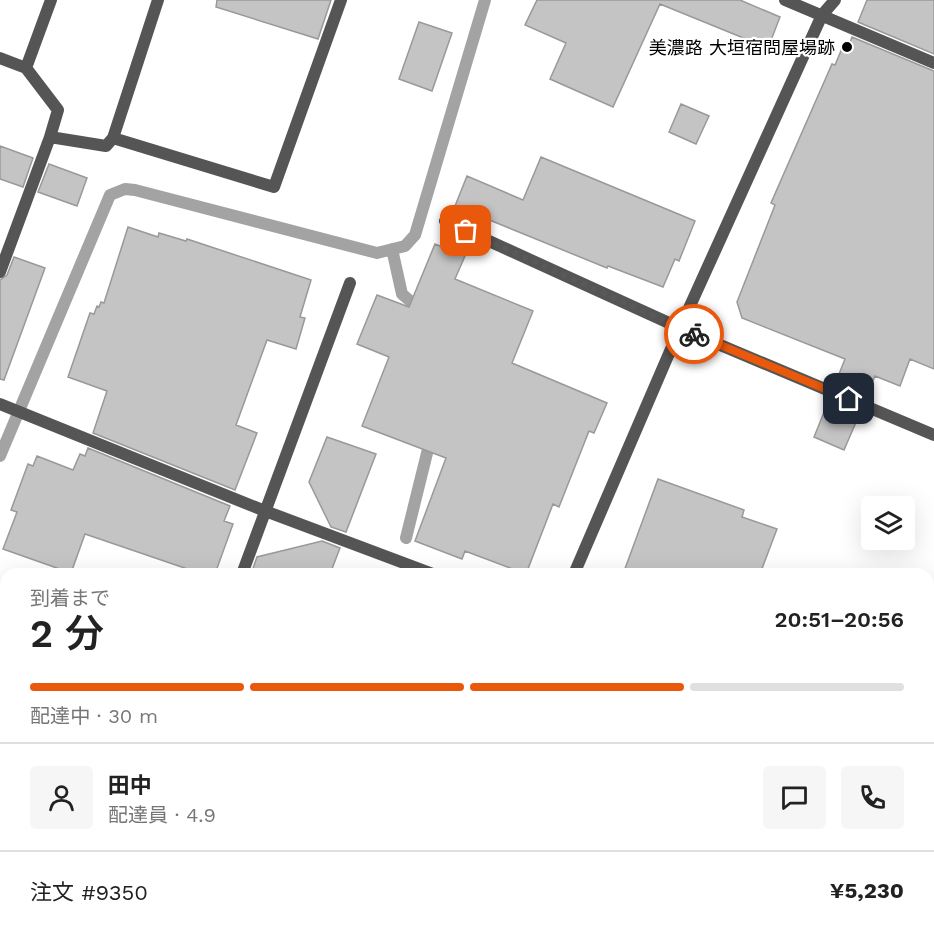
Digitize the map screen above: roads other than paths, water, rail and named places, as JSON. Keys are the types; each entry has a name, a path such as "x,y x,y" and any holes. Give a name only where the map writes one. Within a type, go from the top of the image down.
{"street":[{"path":"26,68 51,0"},
{"path":"50,137 106,146 113,138 158,0"},
{"path":"113,138 274,187 341,0"},
{"path":"785,0 934,63"},
{"path":"577,568 680,328 822,15 835,0"},
{"path":"0,58 26,68 58,110 0,272"},
{"path":"445,221 680,328 934,435"},
{"path":"244,568 350,282"},
{"path":"0,404 265,511 417,568"}],"waterway":[{"path":"0,456 110,195 125,189 135,190 377,253 405,246 415,235 485,0"},
{"path":"392,249 402,294 423,312"},
{"path":"406,538 431,437"}],"place":[{"name":"美濃路 大垣宿問屋場跡","path":"847,47"}]}
